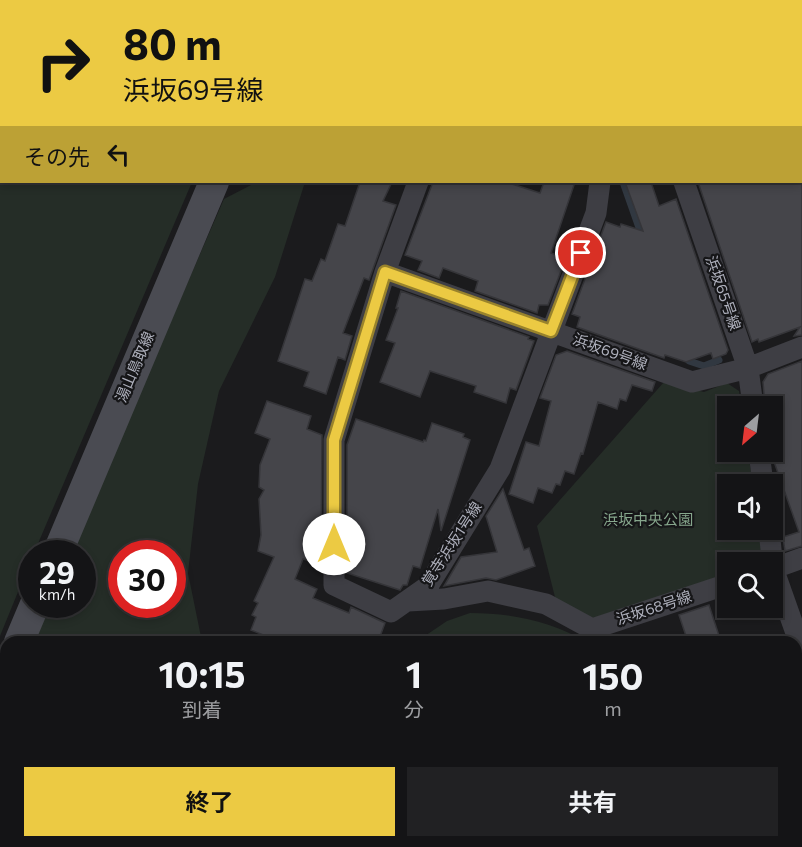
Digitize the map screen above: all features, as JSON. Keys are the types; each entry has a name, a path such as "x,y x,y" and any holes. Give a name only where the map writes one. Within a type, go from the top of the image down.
{"main road":[{"name":"湯山鳥取線","path":"63,540 214,183"},
{"path":"22,636 29,618"}],"street":[{"name":"覚寺浜坂1号線","path":"418,183 385,272 334,440 334,585 391,612 428,586 500,469 596,213 600,183"},
{"name":"浜坂65号線","path":"684,183 748,368 752,396"},
{"name":"浜坂69号線","path":"385,272 692,382 748,368 802,347"},
{"path":"783,565 802,558"},
{"name":"浜坂68号線","path":"408,600 444,599 488,591 546,604 592,629 717,588"},
{"path":"783,596 797,636"}],"green space":[{"path":"0,183 24,185 26,183 192,183 40,540 18,540 18,592 0,636"},
{"path":"254,183 305,183 275,277 219,391 198,484 188,573 201,636 37,636 45,618 96,618 96,540 76,540 224,199"},
{"name":"浜坂中央公園","path":"664,382 704,392 727,383 739,391 740,396 717,396 717,462 750,462 751,474 717,474 717,540 762,540 763,552 717,552 717,582 604,619 588,617 556,601 537,526"},
{"path":"470,613 500,615 530,620 575,636 425,636 447,621"}],"building":[{"path":"360,183 392,183 383,201 396,205 369,280 364,278 343,333 352,336 345,360 338,357 326,394 304,386 309,372 278,361 305,279 312,281 321,259 325,261 338,224 345,226"},
{"path":"433,183 509,183 540,193 544,183 575,183 551,253 566,258 548,305 539,305 537,313 475,291 478,281 443,268 439,278 418,270 422,261 405,255"},
{"path":"625,183 651,183 659,206 676,199 728,350 726,354 713,359 711,353 686,362 665,355 664,358 577,327 580,317 572,314 606,222 643,231"},
{"path":"698,183 802,183 802,335 794,336 800,327 759,342 758,339 752,342"},
{"path":"401,291 529,337 528,339 534,341 516,390 510,388 506,403 474,392 476,386 430,371 420,397 380,382 395,343 386,340 398,308 396,308"},
{"path":"567,351 655,382 652,391 632,385 626,401 620,399 617,409 598,402 583,454 581,453 574,474 565,471 560,485 556,484 552,493 538,488 533,503 509,494 526,442 539,446 551,401 540,398 556,355"},
{"path":"802,361 802,546 785,551 783,537 799,532 783,487 783,474 778,474 774,462 783,462 783,396 764,396 763,382 768,374"},
{"path":"267,401 311,416 307,429 322,435 321,564 303,559 295,579 317,589 313,598 349,613 351,607 385,623 380,636 266,636 251,630 256,617 252,615 258,603 254,601 274,557 258,551 261,535 259,499 264,490 259,487 260,465 270,439 255,433"},
{"path":"356,419 423,442 426,441 432,423 464,434 463,437 470,440 441,531 438,509 420,568 413,566 407,585 403,585 400,590 347,573 347,445"},
{"path":"503,489 524,550 529,548 535,566 496,580 486,578 444,586 461,557 497,552 486,516"},
{"path":"709,605 719,636 686,636 679,615"}],"waterway":[{"path":"623,183 643,239"},
{"path":"686,353 689,361 704,366 719,360"}],"route":[{"path":"334,544 334,440 385,272 551,331 581,253"}]}
